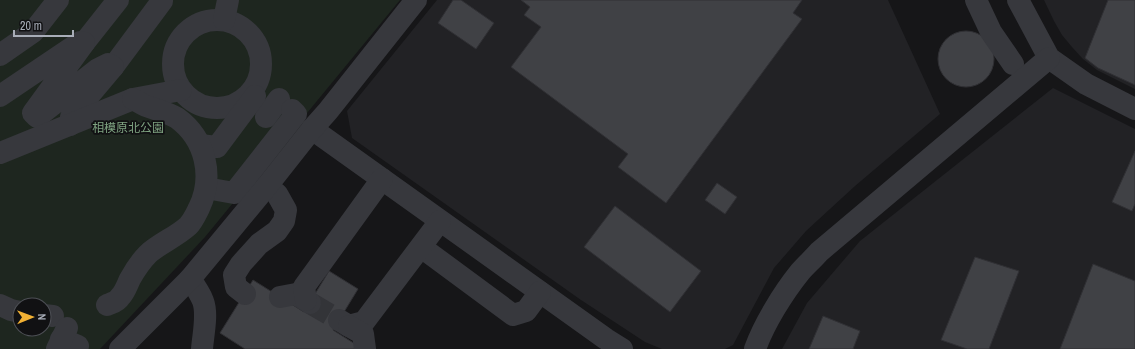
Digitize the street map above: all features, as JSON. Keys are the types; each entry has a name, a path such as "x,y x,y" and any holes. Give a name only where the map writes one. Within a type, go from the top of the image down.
{"street":[{"path":"0,55 33,32 58,0"},
{"path":"113,67 108,64 98,69 37,117 33,113 84,43 118,0"},
{"path":"120,349 190,279 267,186 416,0"},
{"path":"976,0 991,32 1013,64"},
{"path":"1018,0 1049,58 1086,84 1135,110"},
{"path":"70,125 72,117 113,67 162,1"},
{"path":"206,188 234,193 267,106 257,83 261,63 260,53 251,35 234,23 226,10 213,19 190,25 172,47 173,70 176,81 188,98 197,104 216,109 226,108 244,99 267,106"},
{"path":"0,96 80,42 84,43"},
{"path":"755,349 781,298 800,272 819,252 1049,58"},
{"path":"0,153 133,99 181,90"},
{"path":"107,305 120,298 138,266 147,255 188,225 203,200 206,188 207,171 200,145 195,136 178,119 168,113 144,106 133,99"},
{"path":"200,145 217,147 267,106"},
{"path":"312,129 622,349"},
{"path":"280,297 296,294 308,302 304,287 382,179"},
{"path":"245,294 236,287 234,275 240,264 259,244 277,231 284,221 286,210 277,194 267,186"},
{"path":"365,349 363,334 344,323 364,322 440,221"},
{"path":"421,247 513,315 526,311 540,292"},
{"path":"190,279 198,289 204,302 205,311 202,349"},
{"path":"0,305 12,310"}],"shaded area":[{"path":"437,0 888,0 940,114 855,186 806,231 774,268 733,345 725,349 662,349 645,342 581,300 352,138 347,111"},
{"path":"1044,0 1135,0 1135,89 1097,70 1083,59 1062,35"},
{"path":"1053,88 1135,129 1135,349 782,349 807,303 860,241"}],"green space":[{"name":"相模原北公園","path":"0,0 400,0 205,237 100,349 0,349"}],"building":[{"path":"453,0 461,0 494,23 476,49 438,23"},
{"path":"521,0 802,0 793,13 802,19 666,203 618,167 628,154 511,67 541,27 524,15 530,7"},
{"path":"1108,0 1135,0 1135,85 1098,68 1085,58"},
{"path":"960,31 972,31 986,39 994,53 992,70 986,79 972,87 960,87 950,82 943,75 938,65 938,53 943,43 950,36"},
{"path":"1135,151 1135,204 1132,211 1112,202"},
{"path":"717,183 737,197 725,214 705,200"},
{"path":"615,206 701,271 670,312 584,247"},
{"path":"975,257 1019,271 989,349 967,349 941,340"},
{"path":"1093,264 1135,281 1135,349 1060,349"},
{"path":"329,271 358,289 333,330 363,349 245,349 220,333 253,280 304,312"},
{"path":"823,316 860,331 853,349 809,349"}],"tunnel":[{"path":"310,303 339,320"}]}
